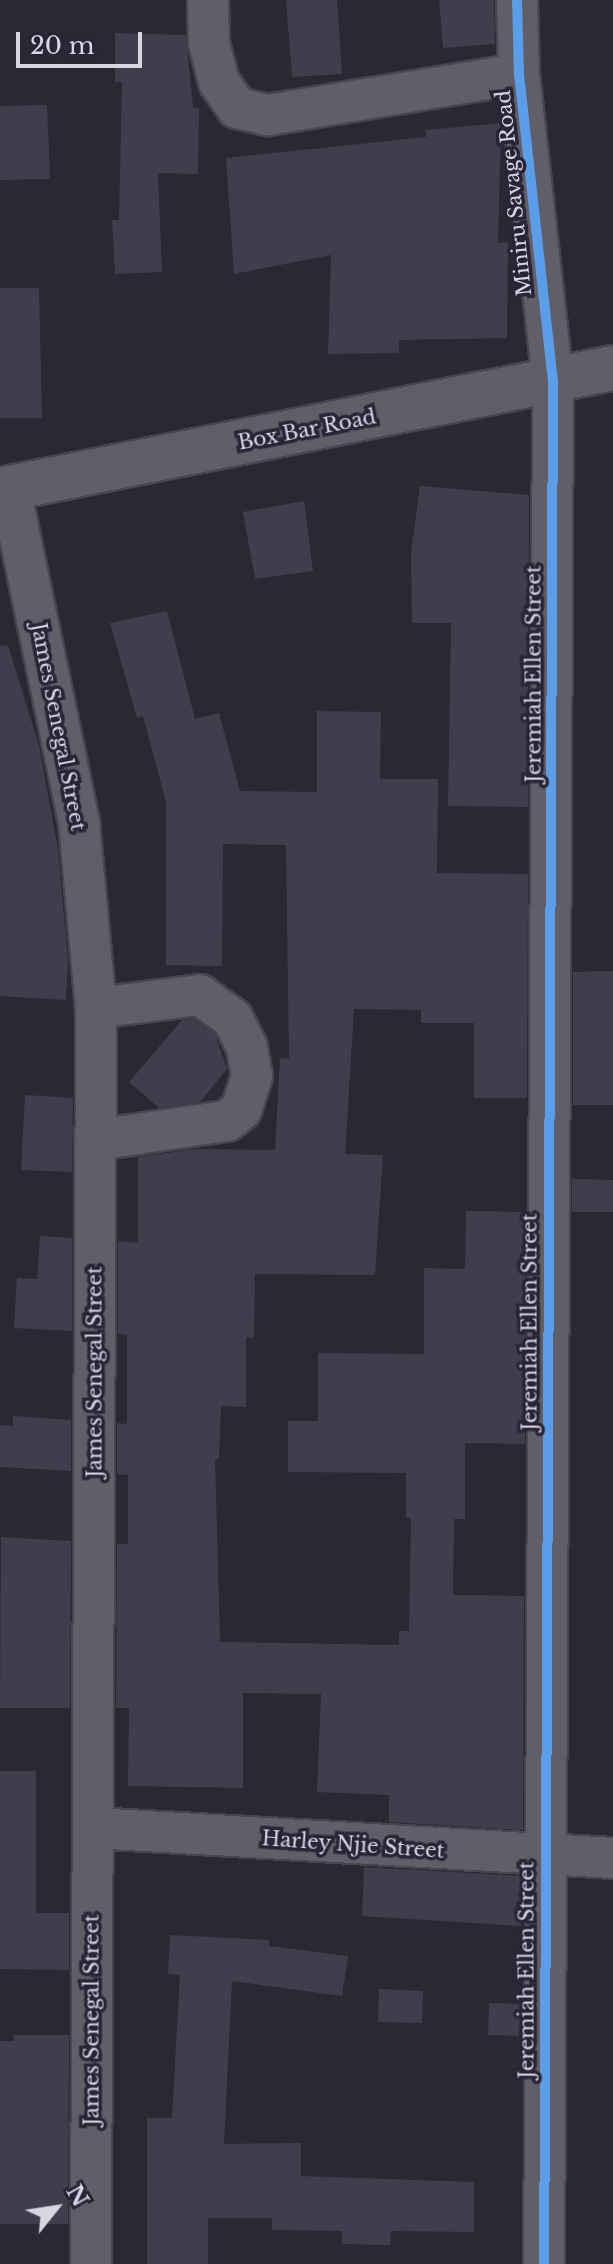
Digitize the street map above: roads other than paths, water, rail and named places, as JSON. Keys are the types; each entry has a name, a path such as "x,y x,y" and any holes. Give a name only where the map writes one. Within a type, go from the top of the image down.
{"street":[{"path":"208,0 209,43 219,82 237,108 268,115 519,74"},
{"name":"Miniru Savage Road","path":"517,0 519,74 553,381"},
{"name":"Box Bar Road","path":"5,490 613,368"},
{"name":"Jeremiah Ellen Street","path":"544,2264 553,381"},
{"name":"James Senegal Street","path":"5,490 79,822 96,1008 91,2264"},
{"path":"96,1008 200,995 233,1019 252,1076 241,1110 227,1121 96,1140"},
{"name":"Harley Njie Street","path":"93,1828 546,1858 613,1858"}]}
